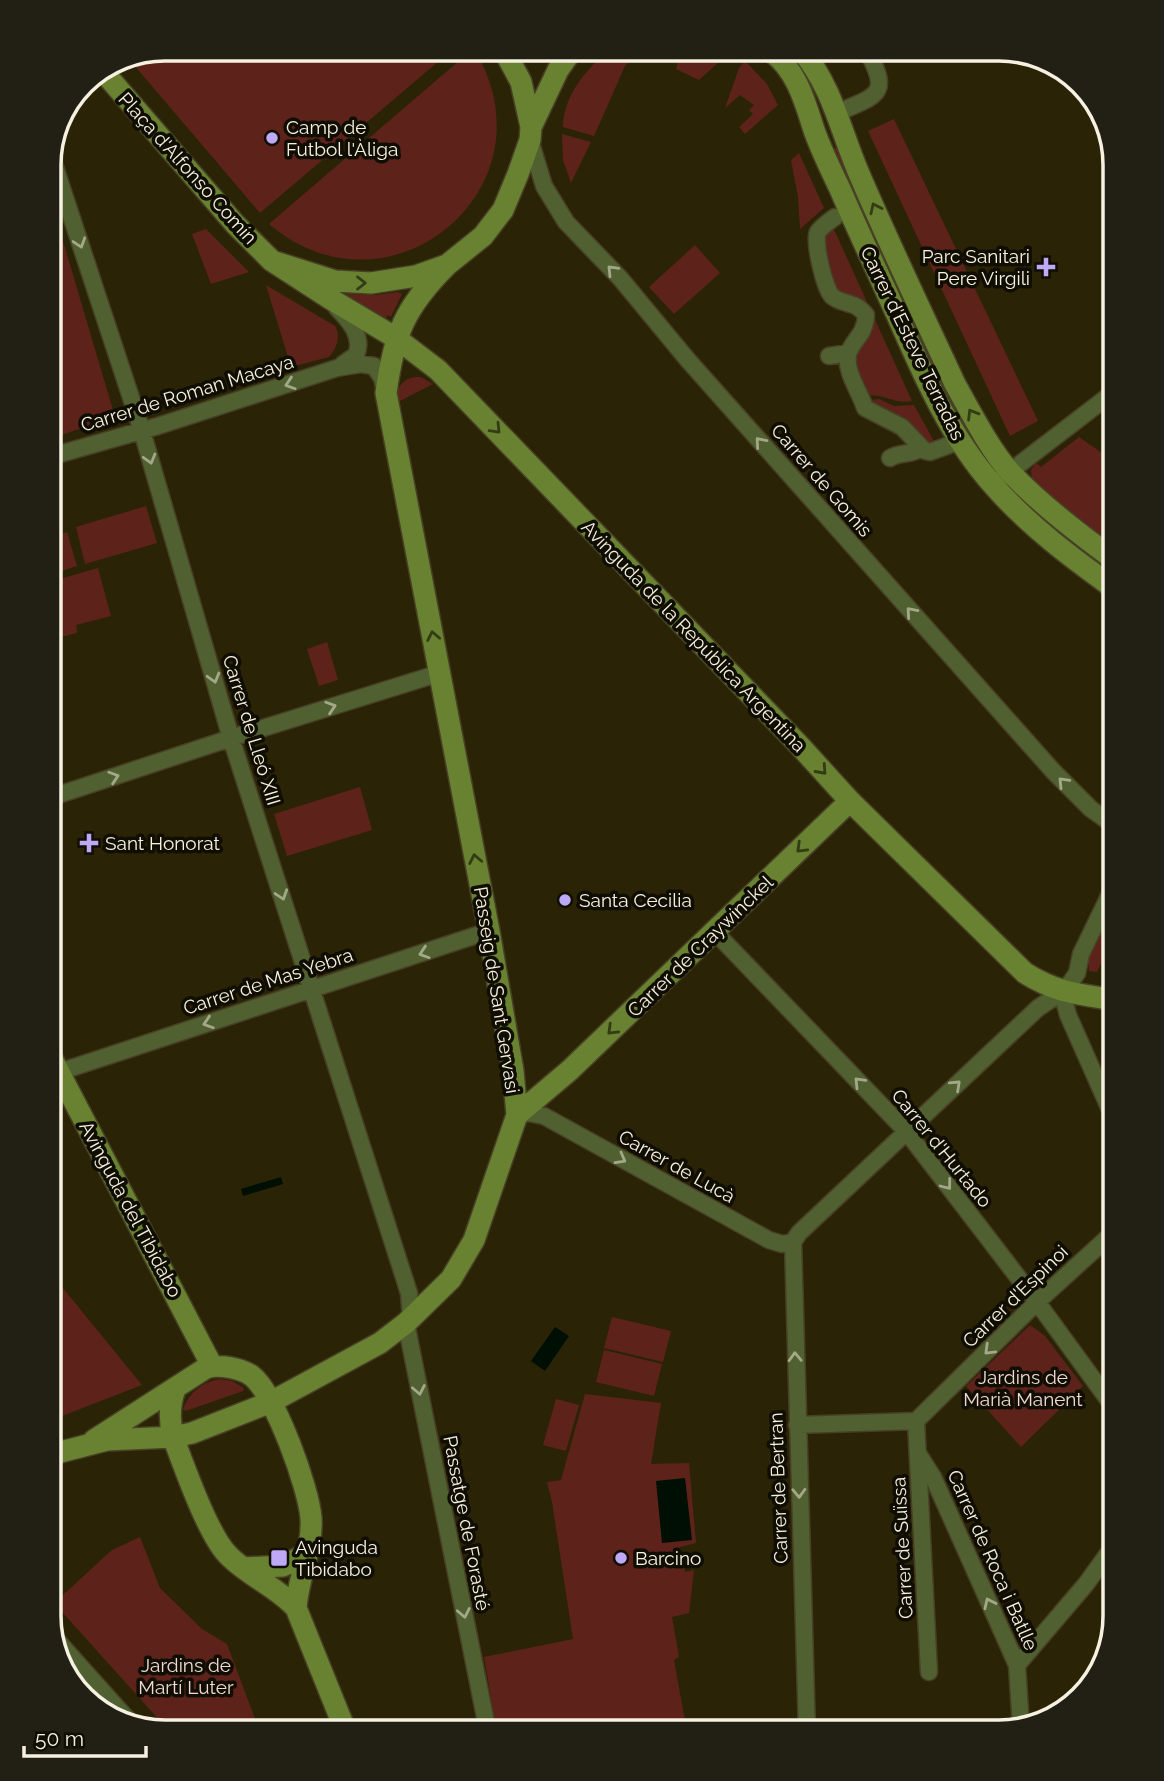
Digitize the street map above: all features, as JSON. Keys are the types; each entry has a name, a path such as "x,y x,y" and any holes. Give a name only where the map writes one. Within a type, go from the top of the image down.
{"street":[{"path":"510,61 521,82 530,133"},
{"path":"530,133 564,61"},
{"name":"Carrer d'Esteve Terradas","path":"784,61 797,84 818,139 912,349 960,441 992,485 1047,538 1103,580"},
{"name":"Carrer d'Esteve Terradas","path":"809,61 822,79 859,175 971,414 1009,471 1103,551"},
{"path":"810,114 818,121 874,96 878,91 879,76 872,61"},
{"name":"Plaça d'Alfonso Comín","path":"107,80 235,224 272,261 315,276 356,284 416,276 447,265 483,236 503,210 511,193 530,133"},
{"name":"Carrer de Gomis","path":"530,133 544,186 566,222 620,278 693,366 1056,775 1103,817"},
{"name":"Carrer de Lleó XIII","path":"61,185 142,431 231,738 409,1293 408,1321"},
{"path":"835,217 817,236 825,286 835,298 858,305 866,315 863,333 849,353 848,366 860,410 902,427 921,448 930,452 960,441"},
{"name":"Avinguda de la República Argentina","path":"272,261 396,338 435,367 850,801 1016,965 1043,984 1062,992 1103,998"},
{"name":"Passeig de Sant Gervasi","path":"61,1451 90,1443 135,1437 173,1437 192,1433 271,1402 380,1343 408,1321 451,1279 474,1240 517,1115 513,1071 489,931 386,389 396,338 411,306 447,265"},
{"path":"329,298 351,323 359,342 356,355 338,368"},
{"path":"829,356 849,353"},
{"name":"Carrer de Roman Macaya","path":"61,454 142,431 338,368 367,363 374,366 386,389"},
{"path":"386,389 394,374 403,368 414,365 435,367"},
{"path":"992,485 1103,400"},
{"path":"890,458 898,454 914,453 921,448"},
{"path":"61,794 440,673"},
{"name":"Carrer de Craywinckel","path":"517,1115 543,1101 579,1061 850,801"},
{"path":"793,1242 799,1233 1038,1008 1062,992 1077,973 1081,954 1103,909"},
{"name":"Carrer de Mas Yebra","path":"61,1071 489,931"},
{"name":"Carrer d'Hurtado","path":"714,931 906,1131 1103,1393"},
{"path":"1062,992 1068,1015 1103,1094"},
{"path":"513,1071 543,1101"},
{"name":"Avinguda del Tibidabo","path":"61,1076 212,1366"},
{"name":"Carrer de Lucà","path":"543,1101 769,1240 782,1244 793,1242"},
{"name":"Carrer de Bertran","path":"793,1242 807,1720"},
{"name":"Carrer d'Espinoi","path":"916,1421 1037,1302 1103,1242"},
{"name":"Passatge de Forasté","path":"408,1321 486,1720"},
{"path":"90,1443 175,1389 197,1371 212,1366 250,1375 263,1388 271,1402 284,1430 308,1499 311,1535 296,1608"},
{"path":"175,1389 171,1399 170,1421 173,1437 213,1531 224,1551 243,1568 284,1595 296,1608 341,1720"},
{"path":"797,1425 916,1421"},
{"name":"Carrer de Suïssa","path":"916,1421 929,1672"},
{"name":"Carrer de Roca i Batlle","path":"919,1455 933,1477 1017,1665 1020,1717"},
{"path":"243,1568 273,1569 308,1553"},
{"path":"1017,1665 1103,1561"},
{"path":"68,1653 118,1708"}],"green space":[{"name":"Camp de Futbol l'Àliga","path":"165,61 439,61 260,213 135,66"},
{"path":"459,61 479,61 495,105 494,152 477,194 447,228 408,251 363,260 316,252 269,224"},
{"path":"597,61 630,61 625,66 594,136 563,127 571,96"},
{"path":"678,61 720,61 699,80 676,69"},
{"path":"745,61 767,84 778,105 745,134 739,127 753,114 749,110 754,105 740,95 725,108 739,68"},
{"path":"894,119 1038,421 1010,436 868,131"},
{"path":"562,134 591,142 571,183 563,160"},
{"path":"840,146 966,419 959,423 942,392 832,149"},
{"path":"799,153 824,208 800,229 798,197 791,160"},
{"path":"832,225 912,401 867,396 857,374 854,355 867,335 848,296 831,288 823,233"},
{"path":"206,229 249,272 211,284 192,234"},
{"path":"61,234 115,417 61,435"},
{"path":"695,245 720,273 674,314 649,287"},
{"path":"266,285 335,326 337,342 329,357 291,367"},
{"path":"398,292 402,294 391,317 388,315 385,320 345,297 347,294 376,295"},
{"path":"421,377 433,384 396,403 397,392 402,384 410,378"},
{"path":"879,399 894,406 914,405 935,443 929,445 869,400"},
{"path":"1079,437 1103,454 1103,539 1066,512 1032,481 1031,470 1036,463 1041,467"},
{"path":"146,506 157,543 85,564 76,527"},
{"path":"67,532 77,566 61,571 61,534"},
{"path":"98,568 111,616 76,625 77,633 61,637 61,579"},
{"path":"327,642 338,680 319,686 307,649"},
{"path":"360,787 372,830 287,856 274,814"},
{"path":"1103,926 1103,960 1097,972 1089,971 1088,956"},
{"path":"61,1286 142,1385 61,1416"},
{"path":"612,1317 671,1331 663,1362 604,1348"},
{"name":"Jardins de Marià Manent","path":"1030,1325 1045,1336 1083,1386 1021,1447 966,1386"},
{"path":"604,1350 662,1364 654,1396 596,1382"},
{"path":"219,1379 232,1381 244,1388 243,1391 186,1411 183,1409 197,1389"},
{"name":"Barcino","path":"585,1394 661,1403 651,1464 689,1463 696,1543 680,1547 685,1572 694,1570 689,1613 672,1617 679,1657 674,1660 685,1720 495,1720 484,1657 573,1639 547,1482 561,1480"},
{"path":"556,1399 579,1405 566,1451 543,1445"},
{"name":"Jardins de Martí Luter","path":"140,1537 160,1588 202,1629 227,1644 256,1720 159,1720 61,1611 61,1597 112,1550"}],"shaded area":[{"path":"281,1177 283,1184 243,1196 241,1189"},
{"path":"555,1327 569,1336 545,1371 531,1361"},
{"path":"685,1478 692,1540 662,1543 656,1481"}],"place":[{"name":"Camp de Futbol l'Àliga","path":"272,138"},
{"name":"Parc Sanitari Pere Virgili","path":"1046,267"},
{"name":"Sant Honorat","path":"89,843"},
{"name":"Santa Cecilia","path":"565,900"},
{"name":"Avinguda Tibidabo","path":"279,1558"},
{"name":"Barcino","path":"621,1558"}]}
